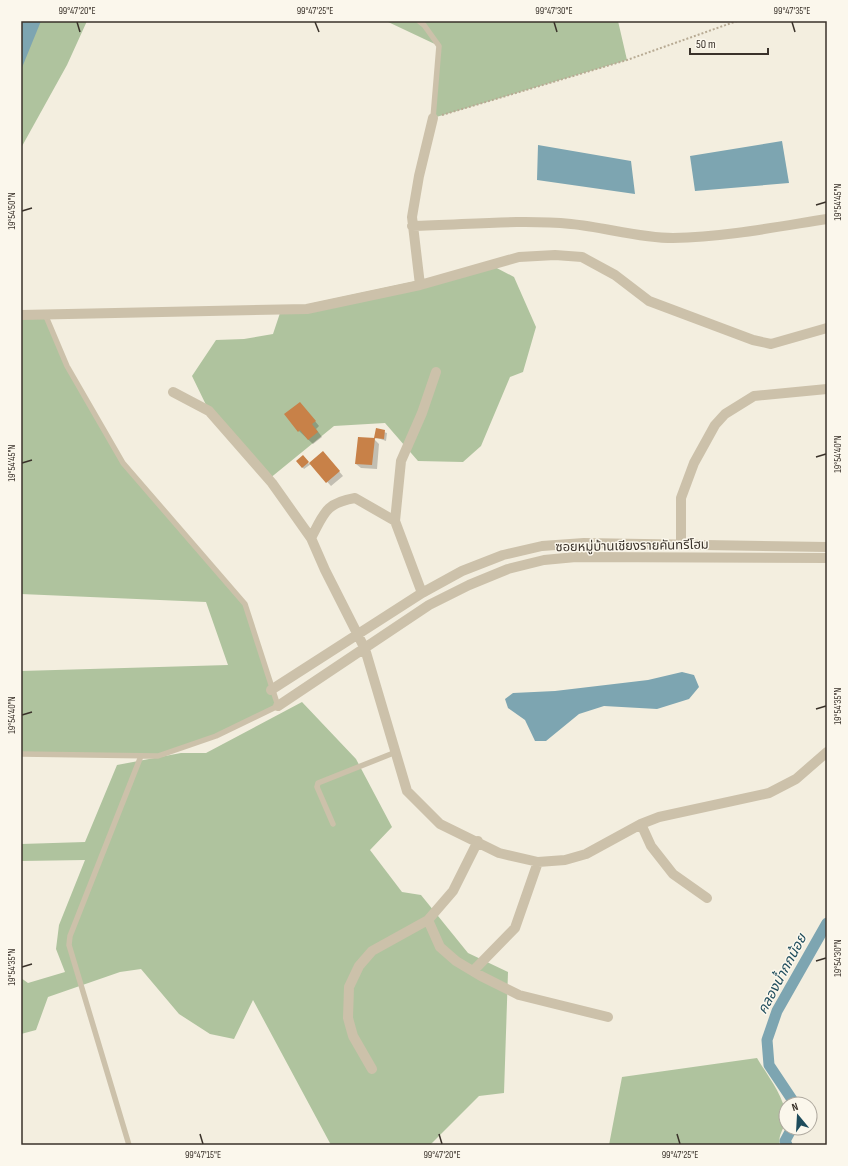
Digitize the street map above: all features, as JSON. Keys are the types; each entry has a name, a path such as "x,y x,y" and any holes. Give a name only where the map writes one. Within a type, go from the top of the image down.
{"street":[{"path":"420,285 412,217 419,176 434,118"},
{"path":"412,226 518,223 571,224 607,231 672,238 716,236 827,219"},
{"path":"21,315 308,309 420,285 519,257 555,255 582,257 616,275 649,301 753,340 771,344 827,328"},
{"path":"422,593 395,521 401,461 422,413 436,372"},
{"path":"681,545 681,498 694,463 715,425 724,414 754,396 827,389"},
{"path":"173,392 209,411 272,483 311,538 325,570 365,649 407,791 440,824 478,841 499,853 538,862 565,860 586,854 641,824 659,817 769,793 796,779 827,752"},
{"path":"311,538 328,508 345,500 355,498 395,521"},
{"path":"271,690 422,593 462,571 503,555 542,546 584,543 827,547"},
{"name":"ซอยหมู่บ้านเชียงรายคันทรีโฮม","path":"278,706 429,605 492,574 508,568 544,560 584,557 827,558"},
{"path":"641,824 651,846 673,874 707,898"},
{"path":"372,1069 354,1036 348,1018 349,987 359,966 372,950 428,920 453,891 478,841"},
{"path":"473,971 515,928 538,862"},
{"path":"428,920 440,948 473,971 519,995 608,1016"}],"lane":[{"path":"419,21 424,25 439,46 434,118"},
{"path":"21,754 158,756 216,736 278,706 271,690 245,604 123,463 67,366 44,314"},
{"path":"584,543 584,557"},
{"path":"790,558 791,547"},
{"path":"503,555 508,568"},
{"path":"422,593 429,605"},
{"path":"333,824 317,787 318,783 396,752"},
{"path":"130,1145 69,945 70,936 141,756"}],"path":[{"path":"434,118 628,60 737,21"}],"green space":[{"path":"38,21 87,21 67,65 21,148 21,56"},
{"path":"386,21 618,21 627,60 433,118 439,46"},
{"path":"491,265 514,277 536,327 523,372 510,377 481,446 463,462 418,461 385,423 334,426 269,479 209,411 192,376 216,340 244,339 273,334 281,310"},
{"path":"45,314 67,366 123,463 245,604 278,706 216,736 158,756 21,754 21,671 228,665 206,602 21,594 21,315"},
{"path":"302,702 356,759 392,827 370,850 402,892 421,895 468,953 508,972 504,1093 479,1096 430,1145 331,1145 253,1000 234,1039 210,1034 179,1014 141,969 120,972 48,997 36,1030 21,1034 21,978 28,983 65,972 56,949 59,925 85,860 21,861 21,844 85,842 117,765 181,753 206,753"},
{"path":"757,1058 780,1096 778,1096 778,1136 780,1136 780,1145 609,1145 622,1077"}],"water":[{"path":"21,21 41,21 21,70"},
{"path":"782,141 789,183 695,191 690,156"},
{"path":"538,145 631,161 635,194 537,180"},
{"path":"682,672 694,675 699,687 689,699 657,709 604,706 579,714 546,741 535,741 525,720 508,708 505,699 513,693 555,691 648,680"}],"building":[{"path":"300,402 316,421 312,424 318,432 308,440 300,430 298,432 284,414"},
{"path":"376,428 385,430 384,439 374,438"},
{"path":"358,437 375,438 372,465 355,464"},
{"path":"323,451 340,471 326,483 309,463"},
{"path":"303,455 309,462 302,468 296,461"}],"waterway":[{"name":"คลองน้ำกกน้อย","path":"790,1096 769,1065 767,1040 777,1011 827,923"},
{"name":"คลองน้ำกกน้อย","path":"787,1145 785,1141 788,1136"}]}
